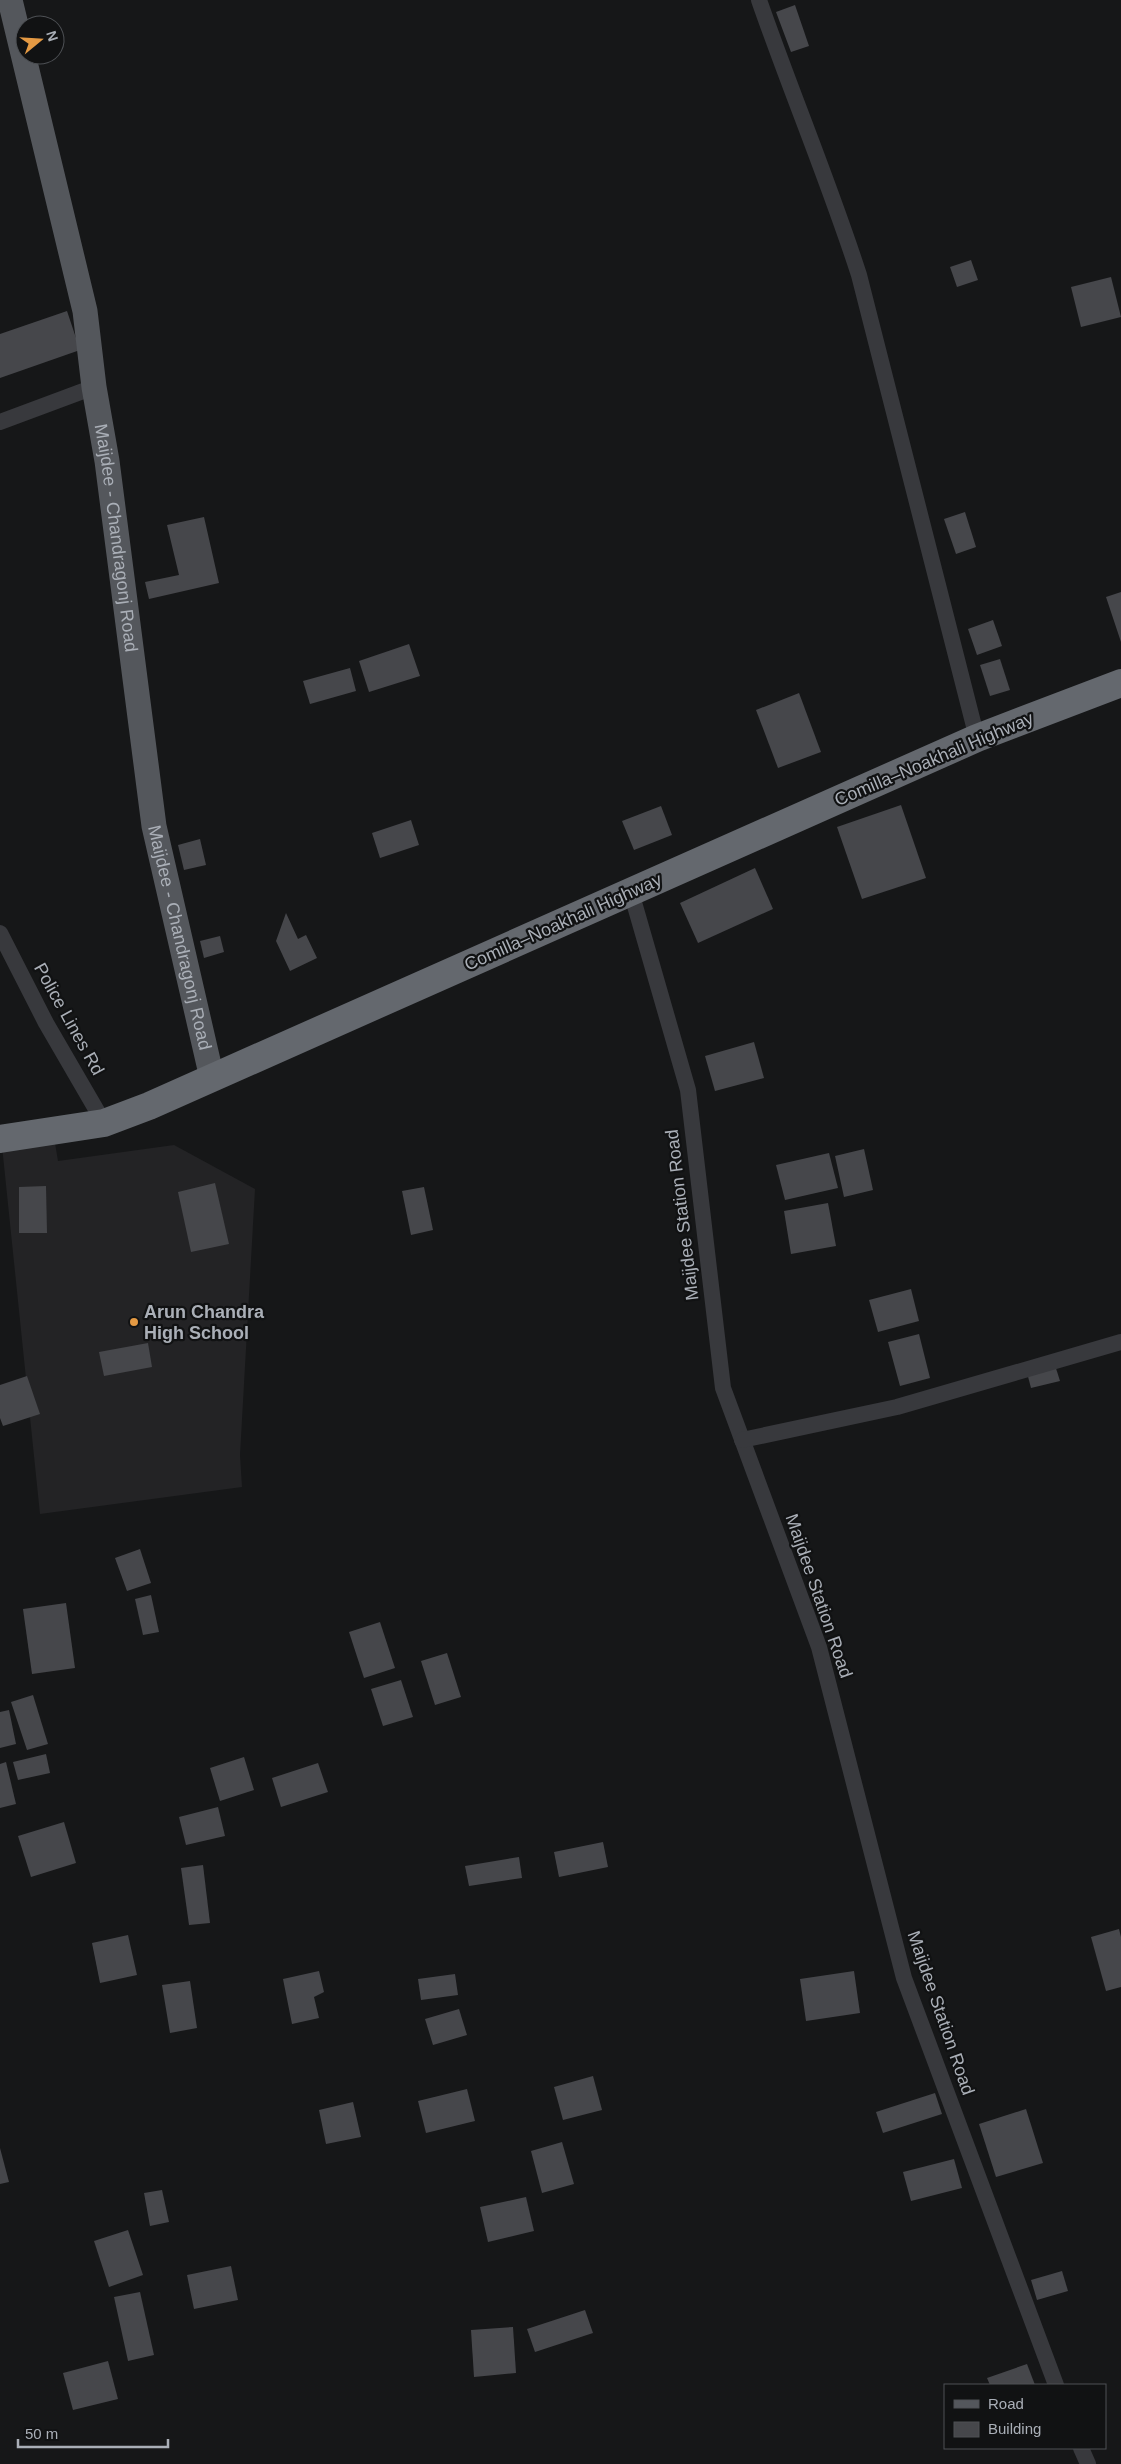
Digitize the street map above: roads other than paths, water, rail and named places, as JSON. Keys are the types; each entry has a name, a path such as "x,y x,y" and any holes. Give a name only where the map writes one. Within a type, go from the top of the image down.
{"highway":[{"name":"Comilla–Noakhali Highway","path":"0,1140 104,1123 212,1078 977,738 1121,684"}],"main road":[{"name":"Maijdee - Chandragonj Road","path":"10,0 85,310 94,387 107,461 154,826 212,1078"}],"street":[{"path":"759,0 790,90 837,207 859,275 977,738"},
{"path":"0,422 94,387"},
{"name":"Maijdee Station Road","path":"631,892 688,1090 723,1388 819,1648 904,1978 1056,2384"},
{"name":"Police Lines Rd","path":"0,933 46,1022 104,1123"},
{"path":"742,1440 897,1407 1121,1342"},
{"path":"1081,2449 1088,2464"}],"place":[{"name":"Arun Chandra High School","path":"134,1322"}]}
